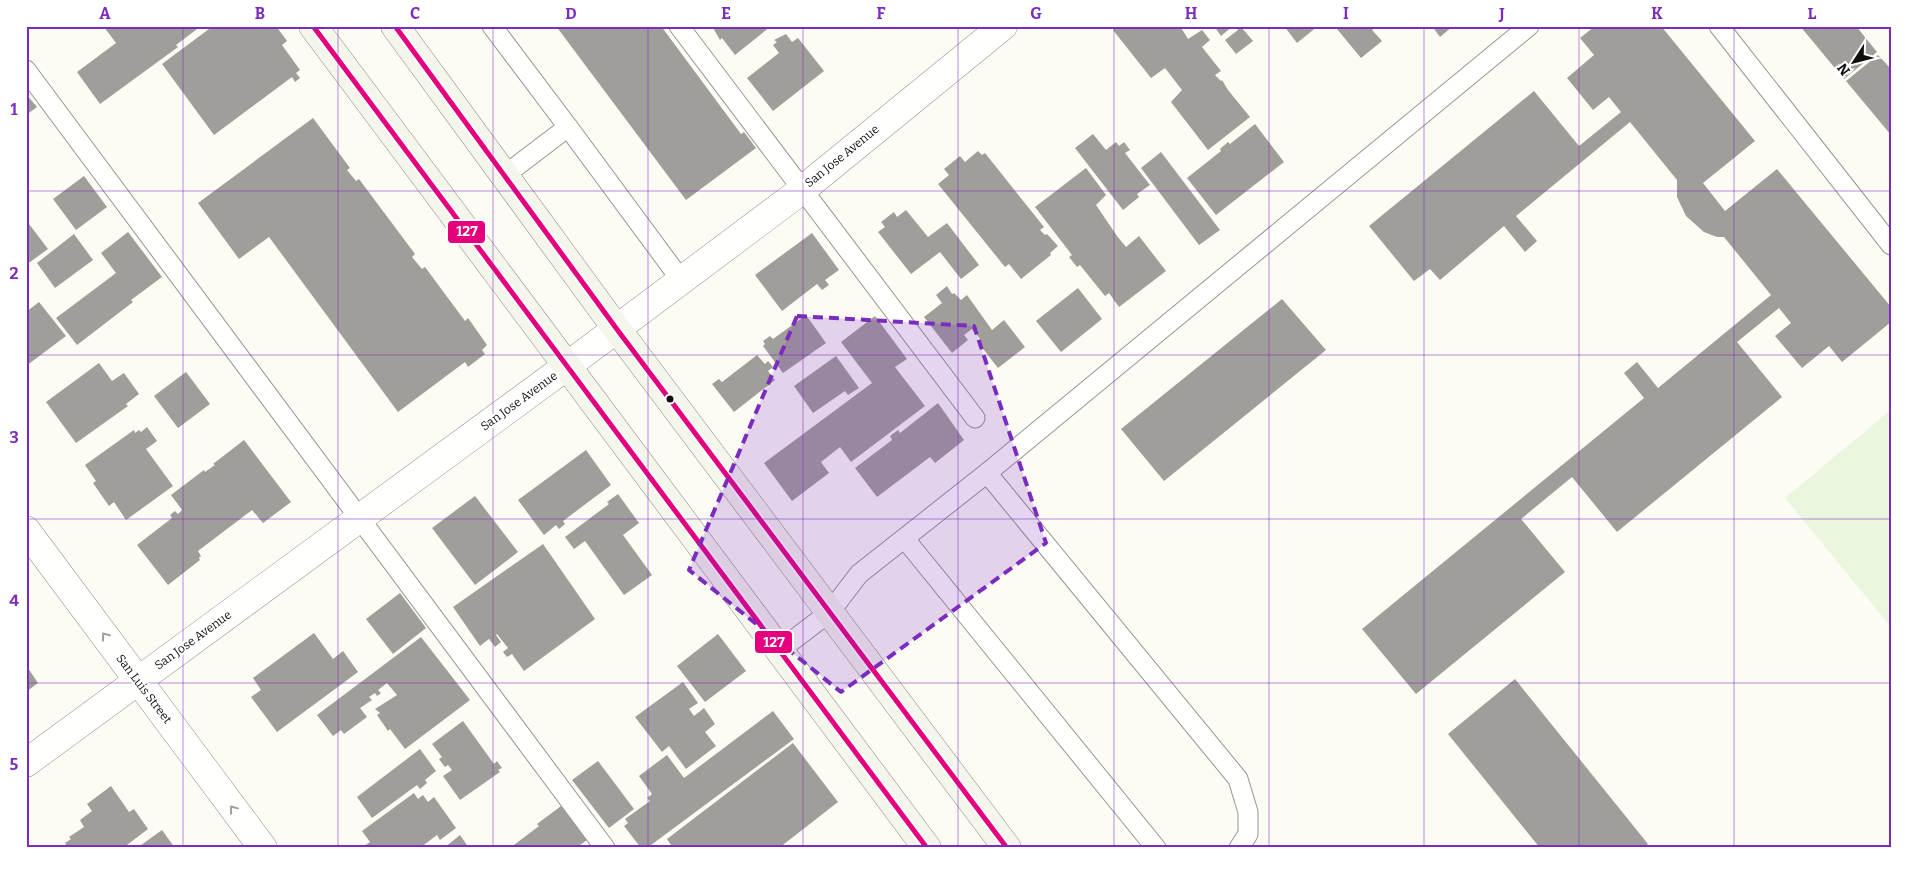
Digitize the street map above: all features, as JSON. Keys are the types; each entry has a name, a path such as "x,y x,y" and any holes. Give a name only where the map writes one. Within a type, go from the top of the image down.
{"main road":[{"path":"313,26 927,848"},
{"path":"395,26 616,328 1006,848"}],"street":[{"name":"San Jose Avenue","path":"26,763 567,366 802,190 1003,26"},
{"name":"San Luis Street","path":"26,530 262,848"}],"lane":[{"path":"492,26 681,280"},
{"path":"679,26 975,418"},
{"path":"780,650 830,612 859,574 988,473 1530,26"},
{"path":"1719,26 1891,245"},
{"path":"26,70 605,848"},
{"path":"505,175 568,127"},
{"path":"988,473 1238,779 1248,812 1248,834 1239,848"},
{"path":"905,539 1156,848"}],"highlighted area":[{"path":"797,316 974,326 1046,543 841,692 689,570"}],"green space":[{"path":"1891,410 1891,627 1785,498"}],"building":[{"path":"201,26 176,45 178,47 100,104 77,72 116,43 104,27"},
{"path":"213,26 276,26 287,41 282,45 300,70 296,73 300,78 295,82 292,77 214,135 162,64"},
{"path":"556,26 661,26 741,134 744,132 756,148 686,200"},
{"path":"712,26 771,26 735,55 722,38 720,40"},
{"path":"1118,26 1180,26 1188,39 1202,30 1210,40 1202,47 1221,71 1215,75 1222,80 1250,117 1208,150 1171,102 1182,90 1165,68 1151,78 1113,30"},
{"path":"1214,26 1233,26 1221,36"},
{"path":"1236,26 1245,26 1242,28 1253,41 1236,54 1225,40 1238,30"},
{"path":"1284,26 1318,26 1297,43"},
{"path":"1342,26 1374,26 1375,28 1372,30 1382,41 1361,58 1337,29"},
{"path":"1432,26 1453,26 1440,37"},
{"path":"1595,26 1661,26 1755,141 1703,183 1725,211 1777,169 1891,307 1891,322 1842,362 1829,346 1802,368 1775,336 1791,323 1779,308 1737,342 1782,397 1617,532 1572,477 1521,519 1565,572 1416,694 1362,629 1644,398 1624,373 1637,362 1658,388 1771,295 1724,237 1717,237 1704,232 1686,216 1677,197 1677,180 1630,122 1516,216 1537,241 1525,252 1504,226 1440,280 1430,269 1414,281 1369,226 1534,91 1579,146 1621,112 1609,97 1593,110 1567,78 1594,55 1580,38"},
{"path":"1800,26 1856,26 1877,52 1844,79"},
{"path":"786,34 792,42 798,38 824,71 773,111 747,78 779,53 773,45 777,42 774,40"},
{"path":"1878,55 1891,69 1891,135 1846,81"},
{"path":"26,94 37,107 26,115"},
{"path":"313,118 350,168 347,170 356,181 359,179 415,254 412,257 422,269 425,267 465,321 468,318 487,345 482,350 485,354 468,367 465,362 398,412 269,237 239,259 198,203"},
{"path":"1255,124 1284,162 1216,215 1187,178 1221,151 1220,149 1228,142 1230,144"},
{"path":"1093,134 1106,150 1116,142 1119,146 1124,142 1130,150 1125,153 1150,185 1137,194 1139,197 1123,210 1075,148"},
{"path":"978,151 982,155 985,153 1044,227 1040,230 1045,235 1047,234 1058,246 1050,253 1051,255 1021,279 1009,264 1005,267 938,184 949,175 944,169 960,156 965,162"},
{"path":"1161,152 1220,230 1199,245 1141,168"},
{"path":"1086,168 1106,195 1096,205 1117,236 1126,247 1139,236 1166,271 1119,307 1109,293 1105,296 1080,265 1077,267 1069,257 1072,255 1035,207"},
{"path":"84,176 107,207 76,230 53,199"},
{"path":"906,210 928,237 947,223 979,265 961,279 940,252 911,274 878,232 885,227 881,222 894,212 897,217"},
{"path":"26,220 48,249 26,265"},
{"path":"128,232 162,277 77,345 56,318 116,273 101,253"},
{"path":"812,233 839,270 825,280 829,285 822,290 817,284 782,311 755,275"},
{"path":"74,234 93,260 55,288 37,263"},
{"path":"947,286 952,294 954,293 961,300 967,295 992,330 1004,320 1025,347 998,368 977,341 980,339 972,329 964,335 968,340 952,353 924,317 942,303 936,295"},
{"path":"1078,288 1102,319 1061,352 1036,321"},
{"path":"1282,299 1326,350 1164,481 1121,429"},
{"path":"39,302 66,336 26,366 26,312"},
{"path":"806,315 826,343 783,373 763,346 765,344 763,341 770,336 773,339"},
{"path":"875,316 907,359 895,367 925,406 851,462 840,447 821,462 829,473 792,501 764,463 872,383 841,342"},
{"path":"757,355 765,364 768,361 773,367 768,371 775,380 734,412 712,384 719,379 722,382"},
{"path":"836,356 859,388 848,395 845,391 813,413 794,386"},
{"path":"99,363 112,381 124,373 139,394 126,404 128,406 76,443 46,402"},
{"path":"186,372 210,404 178,428 154,396"},
{"path":"938,403 964,440 935,463 930,457 877,497 855,468 892,440 890,436 898,430 900,433"},
{"path":"147,427 157,441 146,449 173,486 126,520 114,502 109,506 93,483 96,481 85,465 134,430 135,433 139,430 141,432"},
{"path":"244,440 291,502 263,523 252,510 198,551 201,556 200,560 168,585 137,545 172,518 170,515 175,511 178,514 182,510 171,495 204,470 205,472 215,465 213,464"},
{"path":"586,450 611,485 563,521 565,524 559,529 556,525 544,535 518,500"},
{"path":"618,494 639,523 623,535 652,575 624,595 585,541 574,549 565,537 609,504 607,502"},
{"path":"475,496 518,552 475,585 432,528"},
{"path":"543,544 595,619 524,671 512,654 507,657 503,652 508,648 497,634 501,642 495,647 489,639 480,646 453,607"},
{"path":"400,593 426,628 393,654 366,619"},
{"path":"314,633 333,659 343,651 358,672 277,732 251,697 261,690 253,678"},
{"path":"718,634 746,671 705,702 677,666"},
{"path":"421,637 470,700 405,749 390,729 388,731 377,715 380,713 375,709 397,695 387,683 378,690 381,693 377,696 375,693 369,697 372,700 360,708 367,717 344,734 341,730 333,736 317,715"},
{"path":"26,665 38,683 26,692"},
{"path":"1515,679 1648,844 1643,848 1540,848 1448,734"},
{"path":"683,682 698,703 689,709 694,716 704,708 715,724 705,732 716,746 686,769 669,746 662,752 635,717"},
{"path":"773,711 794,739 647,848 643,845 641,848 624,826 628,823 625,819 650,801 647,798 652,794 639,776 667,755 684,778"},
{"path":"463,721 494,764 497,761 502,768 498,770 500,772 460,800 443,776 452,770 448,765 445,767 439,759 442,757 432,744"},
{"path":"793,743 838,802 779,848 673,848 667,839"},
{"path":"420,749 436,771 425,780 427,783 420,789 417,785 372,818 357,797"},
{"path":"598,761 634,809 609,828 572,780"},
{"path":"111,786 129,812 134,809 148,829 123,848 68,848 65,843 71,839 69,837 84,827 80,820 92,811 87,804"},
{"path":"414,793 418,799 423,795 428,802 434,797 456,828 440,840 437,835 420,848 365,848 364,846 370,842 362,831"},
{"path":"561,806 587,840 576,848 510,848 539,826 537,824"},
{"path":"162,830 175,848 137,848"},
{"path":"460,835 469,848 444,848"}],"transit line":[{"name":"127","path":"313,26 927,848"},
{"name":"127","path":"395,26 616,328 1007,848"}]}
